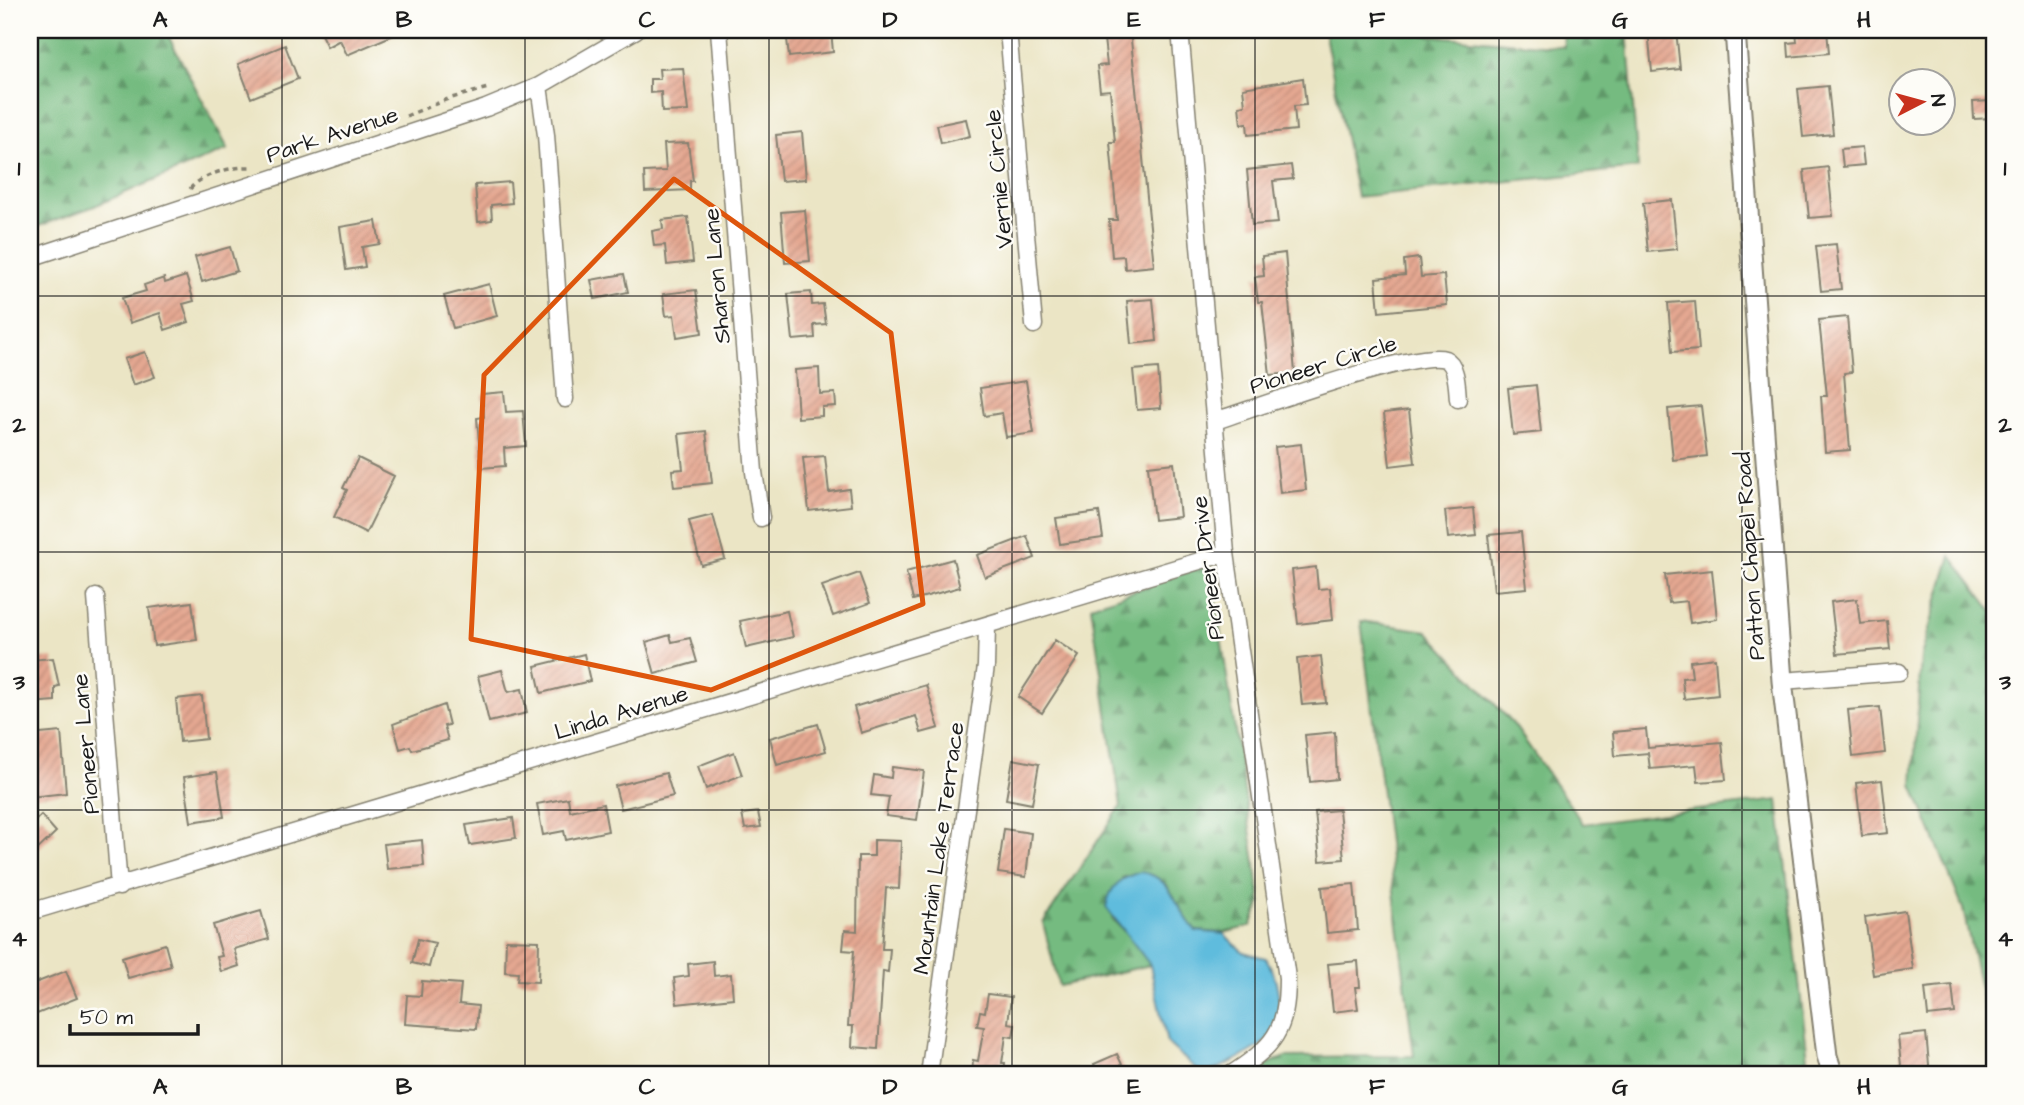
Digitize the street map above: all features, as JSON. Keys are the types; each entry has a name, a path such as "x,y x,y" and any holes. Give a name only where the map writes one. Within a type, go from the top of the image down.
{"street":[{"name":"Park Avenue","path":"30,258 486,108 539,86 636,30"},
{"name":"Sharon Lane","path":"719,30 753,458 761,518"},
{"name":"Vernie Circle","path":"1008,30 1034,325"},
{"name":"Pioneer Drive","path":"1180,30 1226,553 1287,978 1284,1018 1273,1042 1230,1075"},
{"name":"Patton Chapel Road","path":"1735,30 1783,681 1827,1056 1833,1075"},
{"path":"539,86 547,135 565,400"},
{"name":"Pioneer Circle","path":"1214,421 1409,362 1443,359 1449,362 1454,372 1458,399"},
{"name":"Linda Avenue","path":"30,912 1226,553"},
{"name":"Pioneer Lane","path":"96,597 118,887"},
{"name":"Mountain Lake Terrace","path":"929,1075 986,666 987,626"},
{"path":"1783,681 1899,672"}],"highlighted area":[{"path":"674,179 891,333 923,604 711,690 471,639 484,375"}],"green space":[{"path":"30,30 165,30 228,149 92,207 30,229"},
{"path":"1324,30 1365,30 1564,47 1563,30 1627,30 1638,168 1357,197"},
{"path":"1951,556 1994,613 1994,1042 1991,1040 1963,909 1913,785 1921,656"},
{"path":"1210,564 1261,902 1251,926 1224,933 1196,931 1168,887 1160,880 1151,875 1138,874 1122,878 1112,919 1136,943 1150,965 1059,986 1043,923 1121,806 1091,606"},
{"path":"1361,621 1427,631 1514,725 1583,824 1778,800 1808,1059 1711,1075 1241,1075 1285,1057 1414,1056"}],"water":[{"path":"1140,872 1151,875 1167,886 1196,931 1224,934 1243,952 1266,958 1274,976 1279,1008 1278,1019 1270,1037 1249,1053 1203,1075 1167,1043 1150,965 1106,907 1117,884"}],"building":[{"path":"319,30 405,30 347,55 340,40 327,47"},
{"path":"786,30 831,30 833,52 789,57"},
{"path":"1103,30 1130,30 1154,266 1125,269 1124,256 1112,257 1109,220 1117,220 1110,142 1115,142 1110,90 1100,91 1097,66 1107,65"},
{"path":"1648,30 1676,30 1680,69 1652,72"},
{"path":"1796,30 1827,30 1829,53 1789,57 1788,43 1797,42"},
{"path":"285,45 298,79 251,98 238,64"},
{"path":"683,68 688,111 662,112 661,92 650,93 650,79 660,79 659,69"},
{"path":"1303,78 1306,105 1294,106 1296,130 1248,135 1247,123 1241,124 1239,106 1245,105 1243,88"},
{"path":"1828,86 1833,134 1803,137 1798,89"},
{"path":"1991,101 1992,118 1974,119 1973,102"},
{"path":"966,119 970,136 941,143 937,125"},
{"path":"802,132 806,179 781,181 776,135"},
{"path":"688,143 693,181 690,181 690,190 645,192 644,172 666,171 664,144"},
{"path":"1862,147 1864,165 1843,167 1841,149"},
{"path":"1291,165 1293,179 1273,181 1278,223 1252,225 1247,170"},
{"path":"1828,167 1833,216 1809,218 1804,170"},
{"path":"510,182 512,203 491,205 492,220 478,222 475,185"},
{"path":"1672,200 1677,249 1648,252 1643,203"},
{"path":"805,210 810,261 785,263 781,212"},
{"path":"688,217 693,262 667,265 665,245 654,246 652,231 663,229 662,220"},
{"path":"376,221 380,244 362,247 365,267 346,270 340,227"},
{"path":"1836,244 1841,289 1821,291 1816,246"},
{"path":"230,247 237,271 202,282 195,257"},
{"path":"1285,253 1295,373 1270,375 1262,302 1258,302 1255,277 1264,276 1262,256"},
{"path":"1419,258 1421,277 1444,275 1447,305 1379,312 1376,278 1405,275 1404,260"},
{"path":"624,274 628,292 595,299 591,280"},
{"path":"186,276 194,301 183,304 189,322 165,330 160,313 130,323 122,298 146,291 144,285 164,278 165,283"},
{"path":"489,284 497,316 453,328 444,296"},
{"path":"696,290 702,333 677,337 674,315 666,316 663,294"},
{"path":"811,292 812,305 823,304 826,324 814,325 815,338 793,340 788,294"},
{"path":"1153,299 1157,341 1131,344 1127,301"},
{"path":"1695,301 1699,350 1672,352 1668,303"},
{"path":"1847,317 1852,372 1844,373 1850,450 1825,452 1821,396 1827,396 1819,320"},
{"path":"145,352 155,377 133,385 124,359"},
{"path":"819,368 820,394 835,393 836,406 822,407 822,416 798,418 795,370"},
{"path":"1158,368 1161,408 1137,410 1133,370"},
{"path":"1026,381 1034,433 1006,437 1002,413 984,416 980,388"},
{"path":"1536,385 1541,432 1513,435 1508,388"},
{"path":"504,392 506,412 523,411 526,446 504,448 505,466 481,468 477,418 484,417 482,394"},
{"path":"1701,406 1707,456 1673,460 1668,409"},
{"path":"1409,410 1415,463 1390,466 1384,413"},
{"path":"706,431 712,483 674,487 672,470 683,469 679,434"},
{"path":"1301,444 1306,490 1280,493 1275,447"},
{"path":"825,456 829,492 849,489 851,506 809,511 803,458"},
{"path":"358,458 394,476 366,533 334,517 347,490 343,488"},
{"path":"1174,463 1180,517 1154,520 1148,466"},
{"path":"1473,508 1476,535 1448,538 1445,511"},
{"path":"1099,512 1103,538 1060,544 1056,518"},
{"path":"713,515 725,559 701,565 689,521"},
{"path":"1521,532 1527,588 1494,591 1488,535"},
{"path":"1027,536 1035,558 985,577 977,555"},
{"path":"953,559 960,587 913,600 906,572"},
{"path":"1316,567 1318,589 1330,588 1333,620 1298,624 1292,570"},
{"path":"1712,570 1717,619 1690,623 1687,601 1669,603 1665,575"},
{"path":"859,573 870,603 833,616 822,586"},
{"path":"1857,599 1860,624 1887,621 1890,649 1837,654 1831,602"},
{"path":"192,602 197,640 154,646 149,608"},
{"path":"787,611 793,637 746,648 740,621"},
{"path":"670,635 672,642 690,638 697,662 655,674 646,642"},
{"path":"1055,640 1079,656 1042,713 1018,697"},
{"path":"584,654 590,681 541,693 535,666"},
{"path":"1321,656 1326,703 1302,705 1297,659"},
{"path":"53,658 59,686 55,687 55,701 30,703 30,660"},
{"path":"1715,658 1718,695 1684,699 1682,678 1692,677 1690,661"},
{"path":"502,670 508,692 522,689 527,713 489,722 478,676"},
{"path":"926,685 939,728 921,733 916,716 861,733 854,707"},
{"path":"202,696 206,739 180,742 176,699"},
{"path":"444,705 449,725 444,726 448,740 412,750 410,746 400,749 393,724"},
{"path":"1880,707 1885,753 1853,757 1848,710"},
{"path":"818,724 826,751 777,765 770,738"},
{"path":"1646,729 1648,748 1722,742 1726,780 1698,782 1696,765 1650,769 1648,753 1615,756 1613,732"},
{"path":"61,732 66,793 30,797 30,735"},
{"path":"1335,732 1337,779 1310,782 1305,735"},
{"path":"734,752 742,775 706,789 698,766"},
{"path":"1013,759 1039,764 1032,804 1006,799"},
{"path":"892,767 924,771 917,820 886,816 889,797 871,795 874,775 891,778"},
{"path":"217,772 224,817 191,822 184,777"},
{"path":"666,773 673,796 621,809 615,786"},
{"path":"1882,780 1888,833 1862,836 1856,783"},
{"path":"568,798 570,811 603,804 608,831 566,840 564,831 543,835 537,804"},
{"path":"1339,810 1344,859 1320,861 1315,812"},
{"path":"758,812 761,827 745,829 742,814"},
{"path":"41,815 56,832 30,857 30,826"},
{"path":"513,818 516,838 470,845 466,825"},
{"path":"1004,829 1031,833 1026,877 998,873"},
{"path":"422,840 424,866 387,869 384,844"},
{"path":"874,840 901,841 899,889 886,888 882,949 890,949 888,972 883,971 878,1049 852,1047 853,1026 848,1026 854,951 843,950 845,930 857,931 858,856 874,856"},
{"path":"1354,884 1358,930 1327,933 1322,887"},
{"path":"261,911 269,939 234,949 239,966 221,972 217,957 222,956 213,925"},
{"path":"1905,911 1913,969 1873,975 1865,917"},
{"path":"418,939 435,943 429,967 412,963"},
{"path":"506,940 539,941 538,982 517,981 518,973 505,972"},
{"path":"165,944 171,966 128,978 122,957"},
{"path":"713,961 714,976 731,974 733,998 677,1004 674,978 689,976 688,964"},
{"path":"1358,961 1360,987 1355,987 1358,1009 1333,1012 1328,964"},
{"path":"66,971 77,998 37,1014 30,996 30,985"},
{"path":"422,981 461,984 459,1004 478,1006 476,1029 405,1024 407,995 421,996"},
{"path":"1952,985 1955,1013 1928,1016 1925,988"},
{"path":"988,994 1011,997 1008,1023 1015,1024 1013,1037 1006,1036 1002,1063 1005,1063 1004,1075 972,1075 973,1060 978,1061 984,1027 977,1026 980,1011 985,1012"},
{"path":"1926,1033 1930,1075 1902,1075 1898,1036"},
{"path":"1117,1054 1127,1075 1099,1075 1094,1064"}]}
